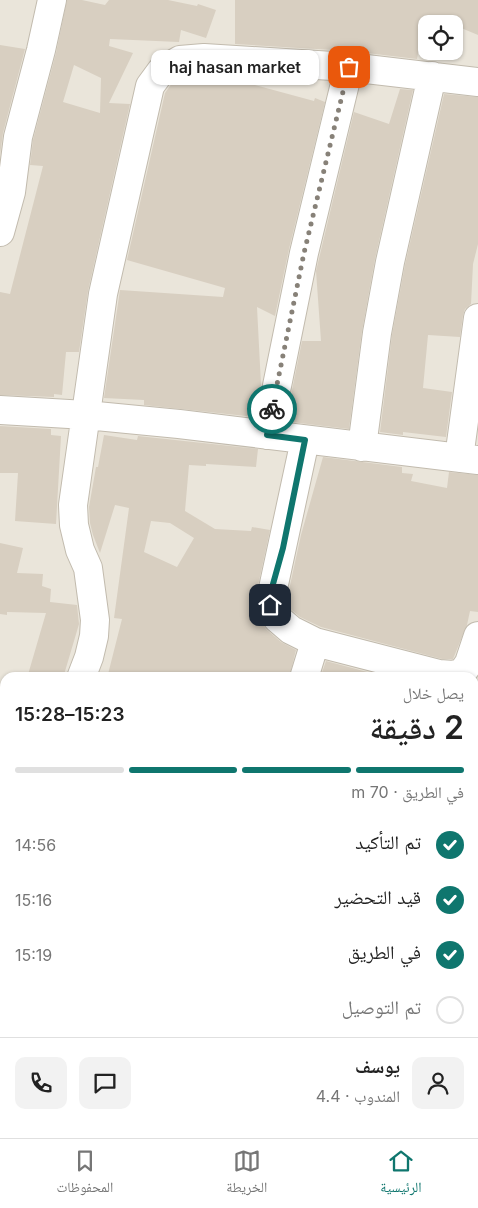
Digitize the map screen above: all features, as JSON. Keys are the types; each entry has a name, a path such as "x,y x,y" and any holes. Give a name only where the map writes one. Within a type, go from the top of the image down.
{"street":[{"path":"0,232 11,192 18,137 52,0"},
{"path":"83,672 94,636 95,620 88,568 80,550 74,526 73,505 103,294 150,86 162,71 180,60 204,58 349,67 478,82"},
{"path":"267,435 304,253 349,67"},
{"path":"362,446 377,333 387,280 432,76"},
{"path":"0,410 86,415 179,424 469,459 478,318"},
{"path":"305,440 283,548 273,584 270,605 272,612 291,630 315,642 431,672"},
{"path":"462,672 469,663 478,636"},
{"path":"306,672 315,642"}],"shaded area":[{"path":"0,0 478,0 478,672 0,672"}],"building":[{"path":"67,0 82,0 105,5 109,0 168,0 197,6 198,4 216,10 206,38 181,30 179,42 110,39 109,46 133,53 109,103 130,104 88,291 79,352 66,352 62,395 54,394 54,397 0,395 0,292 10,294 43,166 30,165 33,140 56,53","holes":["74,65 101,78 100,113 63,102"]},
{"path":"235,0 478,0 478,35 463,29 463,15 418,15 417,59 350,51 235,44"},
{"path":"0,45 25,49 3,133 0,155"},
{"path":"214,74 314,101 315,98 325,102 289,249 275,316 257,307 261,385 255,417 144,405 144,400 104,398 120,290 223,297 225,288 127,260 165,93 172,83 185,75"},
{"path":"400,89 413,90 375,259 362,331 349,429 291,422 291,395 302,341 321,341 316,271 354,112 389,124"},
{"path":"444,94 478,97 478,244 473,264 471,304 465,309 463,315 460,337 428,335 423,388 452,392 446,437 403,432 403,435 380,432 392,335 405,265"},
{"path":"0,426 51,429 51,435 61,436 56,524 15,521 18,473 0,473"},
{"path":"104,435 137,440 138,436 258,449 256,467 206,464 206,466 189,465 185,511 215,529 251,531 252,527 270,530 256,595 256,613 260,622 267,630 281,642 296,650 290,672 109,672 122,619 114,618 129,508 115,505 100,553 90,523 89,507 96,467 98,467","holes":["151,521 170,523 194,538 177,567 144,552"]},
{"path":"323,457 402,467 402,473 413,474 411,481 447,488 449,472 478,475 478,612 470,611 467,625 453,659 442,659 321,627 300,617 287,606 301,535"},
{"path":"0,543 23,548 17,573 43,574 42,586 51,589 50,602 77,605 79,624 65,672 29,672 46,613 7,612 7,615 0,614"},
{"path":"326,661 367,672 322,672"}],"way so far":[{"path":"272,409 304,253 349,67"}],"place":[{"name":"haj hasan market","path":"349,67"}],"route":[{"path":"270,605 305,440 267,435 272,409"}]}
